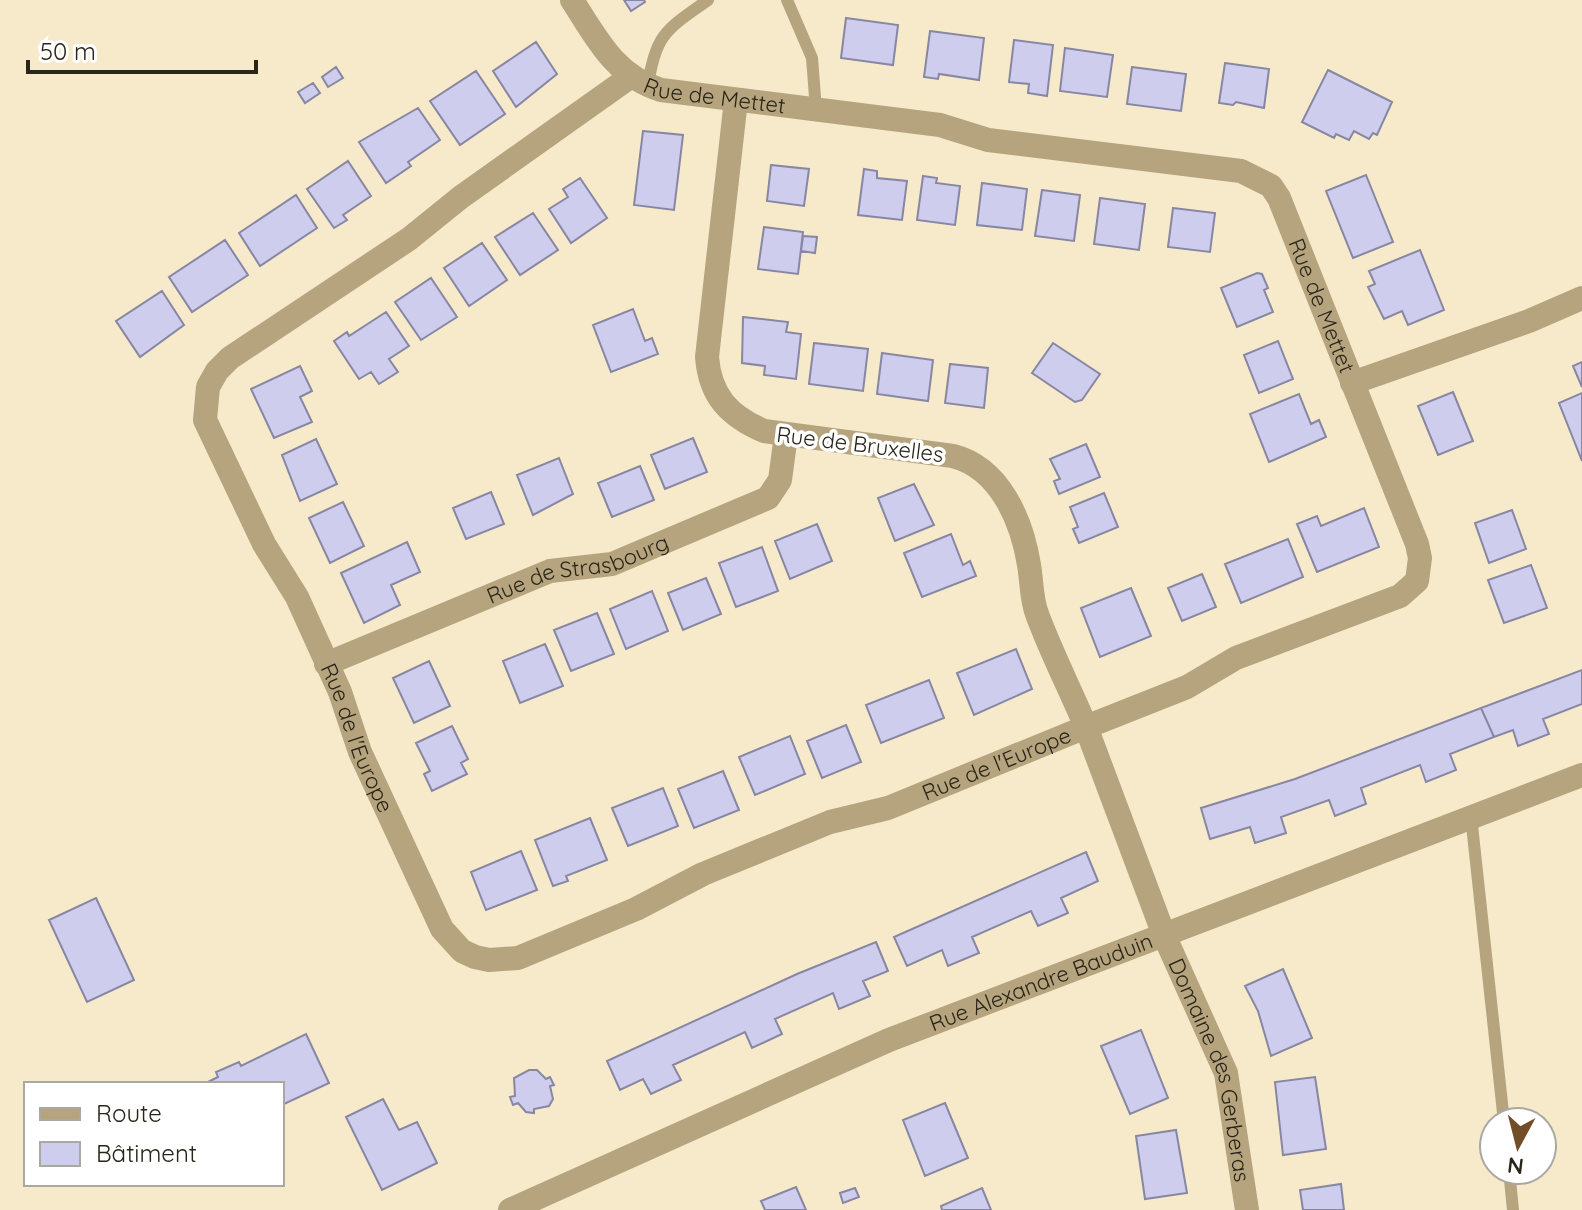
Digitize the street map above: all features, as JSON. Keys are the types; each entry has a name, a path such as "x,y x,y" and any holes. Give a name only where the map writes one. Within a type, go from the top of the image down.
{"street":[{"name":"Rue de Mettet","path":"572,0 607,54 639,82 736,100 940,125 988,140 1241,171 1271,186 1283,206 1417,544 1420,572 1410,590 1236,658 1200,681 1086,727"},
{"name":"Rue de l'Europe","path":"639,82 454,202 409,239 230,358 213,378 204,404 207,426 264,544 297,597 360,752 442,929 462,951 489,960 518,958 636,909 703,874 830,822 888,808 1086,727"},
{"name":"Rue de Bruxelles","path":"736,100 708,370 718,398 727,409 764,431 953,456 968,460 991,475 1006,500 1025,550 1037,613 1086,727"},
{"path":"1352,383 1529,321 1582,298"},
{"name":"Rue de Strasbourg","path":"326,664 550,571 612,564 768,498 780,480 786,435"},
{"path":"1086,727 1164,935"},
{"name":"Rue Alexandre Bauduin","path":"510,1210 876,1045 1582,775"},
{"name":"Domaine des Gerberas","path":"1164,935 1228,1080 1247,1210"}],"lane":[{"path":"639,82 666,29 708,0"},
{"path":"787,0 812,58 816,110"},
{"path":"1471,816 1502,1106"},
{"path":"1511,1186 1513,1210"}],"building":[{"path":"624,0 644,0 645,2 631,11"},
{"path":"846,18 898,25 893,65 841,58"},
{"path":"930,31 984,38 979,80 939,74 938,79 924,77"},
{"path":"1014,40 1053,45 1047,96 1028,93 1029,84 1009,82"},
{"path":"536,42 557,74 516,107 493,71"},
{"path":"1065,48 1113,55 1107,97 1060,91"},
{"path":"1225,63 1269,69 1264,108 1236,102 1233,105 1219,103"},
{"path":"336,67 343,78 328,87 322,77"},
{"path":"1132,67 1186,74 1181,111 1127,104"},
{"path":"1328,70 1392,102 1377,135 1373,133 1369,139 1354,131 1349,140 1336,134 1334,138 1302,122"},
{"path":"476,71 505,114 460,145 430,101"},
{"path":"313,83 320,93 305,103 298,92"},
{"path":"418,108 440,140 408,162 411,166 386,183 359,142"},
{"path":"643,131 683,135 674,210 634,205"},
{"path":"348,161 371,196 343,215 347,220 334,228 307,189"},
{"path":"771,165 809,169 804,206 767,201"},
{"path":"864,169 877,171 877,178 907,181 902,220 858,215"},
{"path":"1366,175 1393,242 1353,258 1326,191"},
{"path":"923,176 937,178 936,183 960,186 955,225 917,220"},
{"path":"580,178 607,218 571,243 549,209 568,197 563,189"},
{"path":"982,183 1027,189 1022,230 977,225"},
{"path":"1042,190 1080,195 1074,241 1035,236"},
{"path":"296,195 317,228 260,266 239,233"},
{"path":"1100,198 1145,204 1139,250 1094,244"},
{"path":"1173,208 1215,213 1210,252 1168,247"},
{"path":"533,213 558,250 520,275 495,237"},
{"path":"764,227 803,232 798,274 758,269"},
{"path":"803,236 817,237 815,253 801,251"},
{"path":"225,240 248,275 192,312 169,277"},
{"path":"482,243 507,280 469,306 444,268"},
{"path":"1420,250 1444,310 1408,325 1402,311 1384,319 1368,287 1375,284 1369,271"},
{"path":"1257,273 1262,274 1268,288 1264,290 1273,312 1237,327 1221,288"},
{"path":"431,278 457,317 421,340 395,302"},
{"path":"162,291 184,325 140,357 116,321"},
{"path":"633,309 645,341 652,338 658,354 611,372 593,325"},
{"path":"386,312 409,346 389,359 398,372 379,384 371,372 359,379 334,341 347,332 349,336"},
{"path":"743,317 788,322 786,332 801,334 796,379 764,375 765,366 742,363"},
{"path":"1278,341 1293,379 1259,393 1244,355"},
{"path":"814,343 868,349 863,391 809,384"},
{"path":"1053,343 1100,374 1082,400 1075,402 1032,373"},
{"path":"882,353 933,360 928,401 877,394"},
{"path":"1582,362 1582,387 1573,366"},
{"path":"950,364 988,368 984,408 945,403"},
{"path":"300,366 312,391 300,397 312,422 274,438 251,389"},
{"path":"1453,392 1473,441 1438,455 1418,406"},
{"path":"1582,393 1582,461 1559,403"},
{"path":"1299,394 1311,424 1319,420 1326,437 1269,462 1250,414"},
{"path":"693,438 707,472 665,489 651,455"},
{"path":"316,439 337,484 300,501 282,455"},
{"path":"1086,444 1100,477 1059,494 1054,481 1060,479 1050,459"},
{"path":"559,458 573,494 533,515 517,475"},
{"path":"640,466 654,500 612,517 598,483"},
{"path":"914,484 934,525 895,541 878,498"},
{"path":"491,492 504,524 466,539 453,508"},
{"path":"1104,493 1118,527 1079,543 1073,529 1078,527 1070,507"},
{"path":"343,502 364,546 330,563 309,518"},
{"path":"1364,508 1379,547 1317,572 1297,524 1317,516 1321,526"},
{"path":"1512,510 1526,549 1489,563 1475,523"},
{"path":"817,524 832,561 790,579 775,541"},
{"path":"951,534 963,565 970,561 976,576 922,597 904,553"},
{"path":"1288,539 1303,577 1241,603 1225,564"},
{"path":"407,542 420,572 391,585 400,605 364,623 341,573"},
{"path":"762,547 778,591 736,607 719,563"},
{"path":"1531,565 1547,608 1504,623 1488,580"},
{"path":"1202,574 1216,607 1182,621 1168,588"},
{"path":"706,578 721,614 683,630 668,593"},
{"path":"1131,588 1151,636 1100,657 1081,608"},
{"path":"652,591 668,631 626,649 610,609"},
{"path":"597,613 614,654 571,671 554,630"},
{"path":"545,644 563,686 520,703 503,661"},
{"path":"1016,649 1032,689 974,715 957,673"},
{"path":"429,661 450,706 414,723 393,678"},
{"path":"1582,670 1582,704 1543,719 1549,734 1518,746 1513,730 1494,737 1481,708"},
{"path":"929,680 944,718 881,743 866,705"},
{"path":"1481,708 1494,737 1450,754 1456,770 1426,782 1420,765 1361,788 1366,804 1335,816 1329,800 1281,817 1286,833 1255,843 1250,827 1210,839 1201,808 1295,779"},
{"path":"846,725 861,762 822,778 807,741"},
{"path":"452,726 468,759 461,763 467,774 432,791 424,774 430,771 416,743"},
{"path":"790,736 805,774 755,795 739,757"},
{"path":"723,771 739,810 694,828 678,789"},
{"path":"663,788 678,826 628,846 612,808"},
{"path":"590,818 607,860 566,876 568,881 553,886 535,840"},
{"path":"521,851 537,890 486,910 471,872"},
{"path":"1086,852 1098,881 1061,898 1068,913 1038,926 1031,911 972,937 979,953 948,966 942,950 907,966 894,937"},
{"path":"96,898 134,980 87,1002 49,920"},
{"path":"876,942 888,971 863,981 870,996 839,1009 833,993 775,1019 782,1034 752,1048 745,1032 673,1065 681,1080 651,1094 643,1079 620,1090 607,1061 797,974"},
{"path":"1283,969 1312,1038 1271,1056 1258,1011 1245,986"},
{"path":"1141,1030 1168,1098 1130,1114 1101,1046"},
{"path":"306,1034 329,1083 284,1104 284,1082 208,1082 218,1077 216,1072 239,1062 241,1066"},
{"path":"529,1070 537,1070 546,1079 550,1077 554,1085 550,1086 553,1099 549,1106 534,1109 534,1113 526,1112 518,1103 513,1105 510,1097 515,1096 514,1078"},
{"path":"1315,1077 1326,1149 1283,1155 1275,1082"},
{"path":"383,1099 399,1130 417,1122 437,1163 382,1190 346,1117"},
{"path":"945,1103 968,1158 925,1176 903,1120"},
{"path":"1176,1130 1187,1193 1145,1199 1136,1136"},
{"path":"1341,1184 1344,1210 1303,1210 1300,1190"},
{"path":"796,1187 806,1210 765,1210 761,1201"},
{"path":"855,1188 859,1197 843,1203 840,1193"},
{"path":"982,1188 991,1210 942,1210 941,1206"}]}
